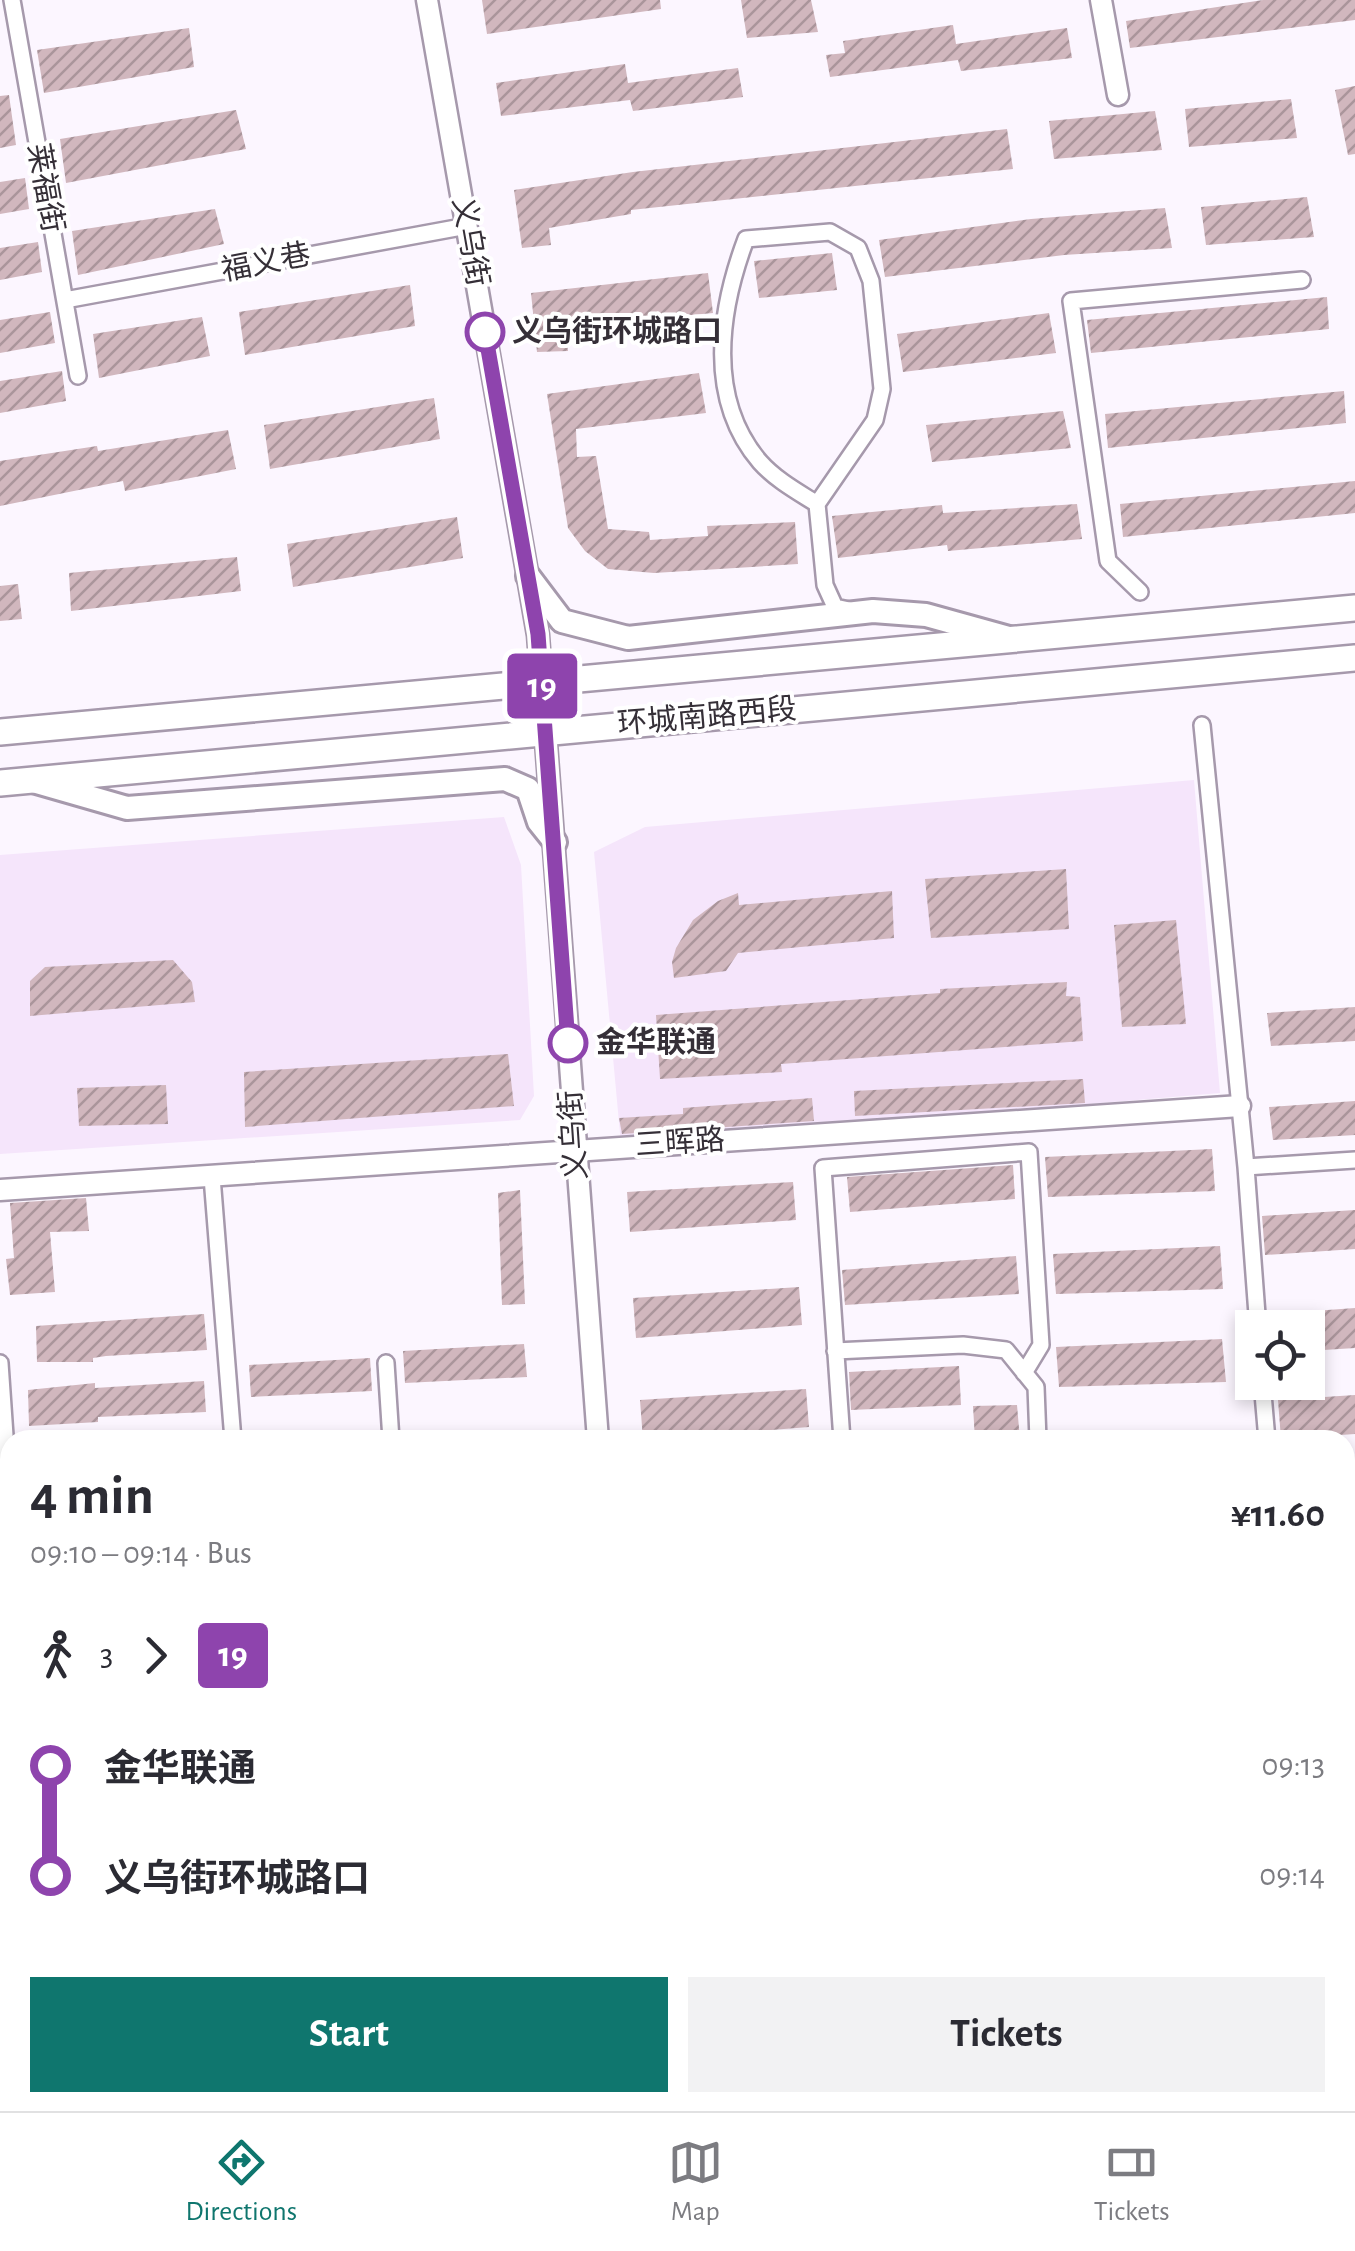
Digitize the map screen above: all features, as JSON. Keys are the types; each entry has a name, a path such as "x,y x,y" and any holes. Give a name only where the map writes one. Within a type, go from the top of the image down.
{"main road":[{"path":"528,576 562,621 628,638 862,612 926,614 1013,639"},
{"name":"环城南路西段","path":"0,732 1355,608"},
{"name":"环城南路西段","path":"0,783 1355,658"},
{"path":"29,780 127,808 505,779 528,790 539,822 555,842"}],"street":[{"name":"莱福街","path":"12,0 78,376"},
{"name":"义乌街","path":"427,0 538,634 597,1430"},
{"path":"1101,0 1118,95"},
{"name":"福义巷","path":"65,300 467,226"},
{"path":"817,504 762,464 740,433 728,400 722,363 723,330 729,284 746,239 830,232 858,248 871,281 882,389 875,420 817,504 825,585 836,607 862,612"},
{"path":"1140,592 1108,561 1071,301 1302,280"},
{"path":"1202,725 1257,1310"},
{"name":"三晖路","path":"0,1190 1240,1106"},
{"path":"841,1430 823,1168 1030,1152 1041,1346 1024,1373"},
{"path":"1246,1167 1355,1160"},
{"path":"212,1177 232,1430"},
{"path":"836,1352 963,1346 1006,1350 1036,1387 1038,1430"},
{"path":"386,1363 390,1430"},
{"path":"0,1364 5,1430"},
{"path":"1264,1400 1266,1430"}],"shaded area":[{"path":"1194,780 1220,1093 621,1144 594,852 645,827"},
{"path":"504,817 521,865 534,1096 520,1120 0,1154 0,855"}],"building":[{"path":"482,0 660,0 661,9 487,34"},
{"path":"741,0 811,0 818,32 747,38"},
{"path":"1263,0 1355,0 1355,20 1130,48 1126,21"},
{"path":"953,25 956,44 1067,28 1072,58 961,71 958,60 830,77 826,55 845,53 843,41"},
{"path":"189,28 194,67 44,93 37,50"},
{"path":"625,64 628,83 738,68 743,97 633,111 630,100 501,116 496,83"},
{"path":"1355,86 1355,154 1348,155 1335,90"},
{"path":"9,95 16,145 0,148 0,96"},
{"path":"1291,99 1297,138 1189,147 1185,109"},
{"path":"236,110 246,149 66,183 60,139"},
{"path":"1155,111 1162,150 1054,159 1049,121"},
{"path":"1007,129 1013,169 631,210 631,214 549,228 551,245 522,248 514,190 633,172"},
{"path":"25,178 29,209 0,214 0,182"},
{"path":"1307,197 1314,237 1206,245 1201,207"},
{"path":"1165,208 1172,248 1064,255 885,277 879,240 1031,219"},
{"path":"215,209 224,244 78,275 72,231"},
{"path":"38,242 42,272 0,280 0,248"},
{"path":"832,253 837,290 759,298 754,261"},
{"path":"708,273 713,313 565,327 568,351 537,352 531,293"},
{"path":"410,285 415,326 245,355 239,312"},
{"path":"1327,297 1329,329 1091,353 1087,320"},
{"path":"50,312 55,343 0,353 0,320"},
{"path":"1049,313 1056,353 903,372 897,334"},
{"path":"202,317 210,356 99,378 93,334"},
{"path":"62,371 66,401 0,413 0,381"},
{"path":"699,373 706,413 576,429 577,457 596,456 608,529 649,532 650,540 708,536 707,526 795,522 798,564 654,573 608,569 585,551 568,528 547,394"},
{"path":"1344,391 1346,423 1108,448 1105,414"},
{"path":"434,398 440,439 270,469 264,425"},
{"path":"1063,411 1071,448 932,462 926,425"},
{"path":"228,430 236,469 125,491 123,481 0,506 0,461 97,446 98,451"},
{"path":"1355,481 1355,513 1123,537 1120,504"},
{"path":"1077,504 1082,539 948,551 947,545 838,558 832,516 942,505 943,513"},
{"path":"457,517 463,558 293,587 287,544"},
{"path":"237,557 241,591 71,611 69,573"},
{"path":"18,584 22,619 0,621 0,586"},
{"path":"1066,869 1069,929 931,938 925,879"},
{"path":"892,891 894,938 738,953 726,971 674,978 672,962 676,948 693,920 718,901 738,893 739,905"},
{"path":"1176,920 1186,1024 1122,1027 1114,925"},
{"path":"173,960 192,982 195,1002 30,1016 30,981 45,967"},
{"path":"1067,982 1066,996 1080,997 1083,1041 781,1064 782,1072 660,1079 656,1015 940,993 940,989"},
{"path":"1355,1007 1355,1041 1271,1046 1267,1013"},
{"path":"508,1054 514,1106 245,1127 244,1072"},
{"path":"1083,1079 1085,1103 855,1116 854,1091"},
{"path":"166,1085 168,1124 79,1126 77,1088"},
{"path":"812,1098 814,1121 622,1134 619,1118 683,1114 683,1108"},
{"path":"1355,1101 1355,1135 1273,1140 1269,1107"},
{"path":"1212,1149 1215,1191 1048,1197 1045,1157"},
{"path":"1013,1165 1015,1199 850,1212 847,1177"},
{"path":"793,1182 796,1220 630,1232 627,1192"},
{"path":"520,1190 525,1304 502,1305 498,1193"},
{"path":"86,1198 89,1231 50,1232 55,1292 10,1295 6,1259 14,1258 10,1203"},
{"path":"1355,1210 1355,1249 1265,1255 1262,1216"},
{"path":"1220,1246 1223,1289 1056,1294 1053,1254"},
{"path":"1016,1256 1019,1294 845,1305 842,1270"},
{"path":"799,1287 802,1325 636,1338 633,1298"},
{"path":"1355,1308 1355,1348 1325,1350 1325,1310"},
{"path":"204,1314 207,1350 106,1356 93,1358 93,1362 37,1362 36,1326"},
{"path":"1222,1339 1226,1382 1059,1387 1056,1347"},
{"path":"524,1344 527,1377 405,1383 403,1351"},
{"path":"370,1358 372,1391 251,1397 249,1365"},
{"path":"959,1366 961,1405 851,1410 849,1372"},
{"path":"204,1381 206,1412 98,1417 98,1422 29,1426 28,1390 95,1383 95,1388"},
{"path":"806,1389 809,1427 642,1430 640,1400"},
{"path":"1355,1395 1355,1430 1280,1430 1278,1400 1325,1400 1325,1397"},
{"path":"1017,1405 1019,1430 974,1430 973,1406"}],"bus line":[{"name":"19","path":"485,332 538,634 568,1043"}],"place":[{"name":"义乌街环城路口","path":"485,332"},
{"name":"金华联通","path":"568,1043"}]}
